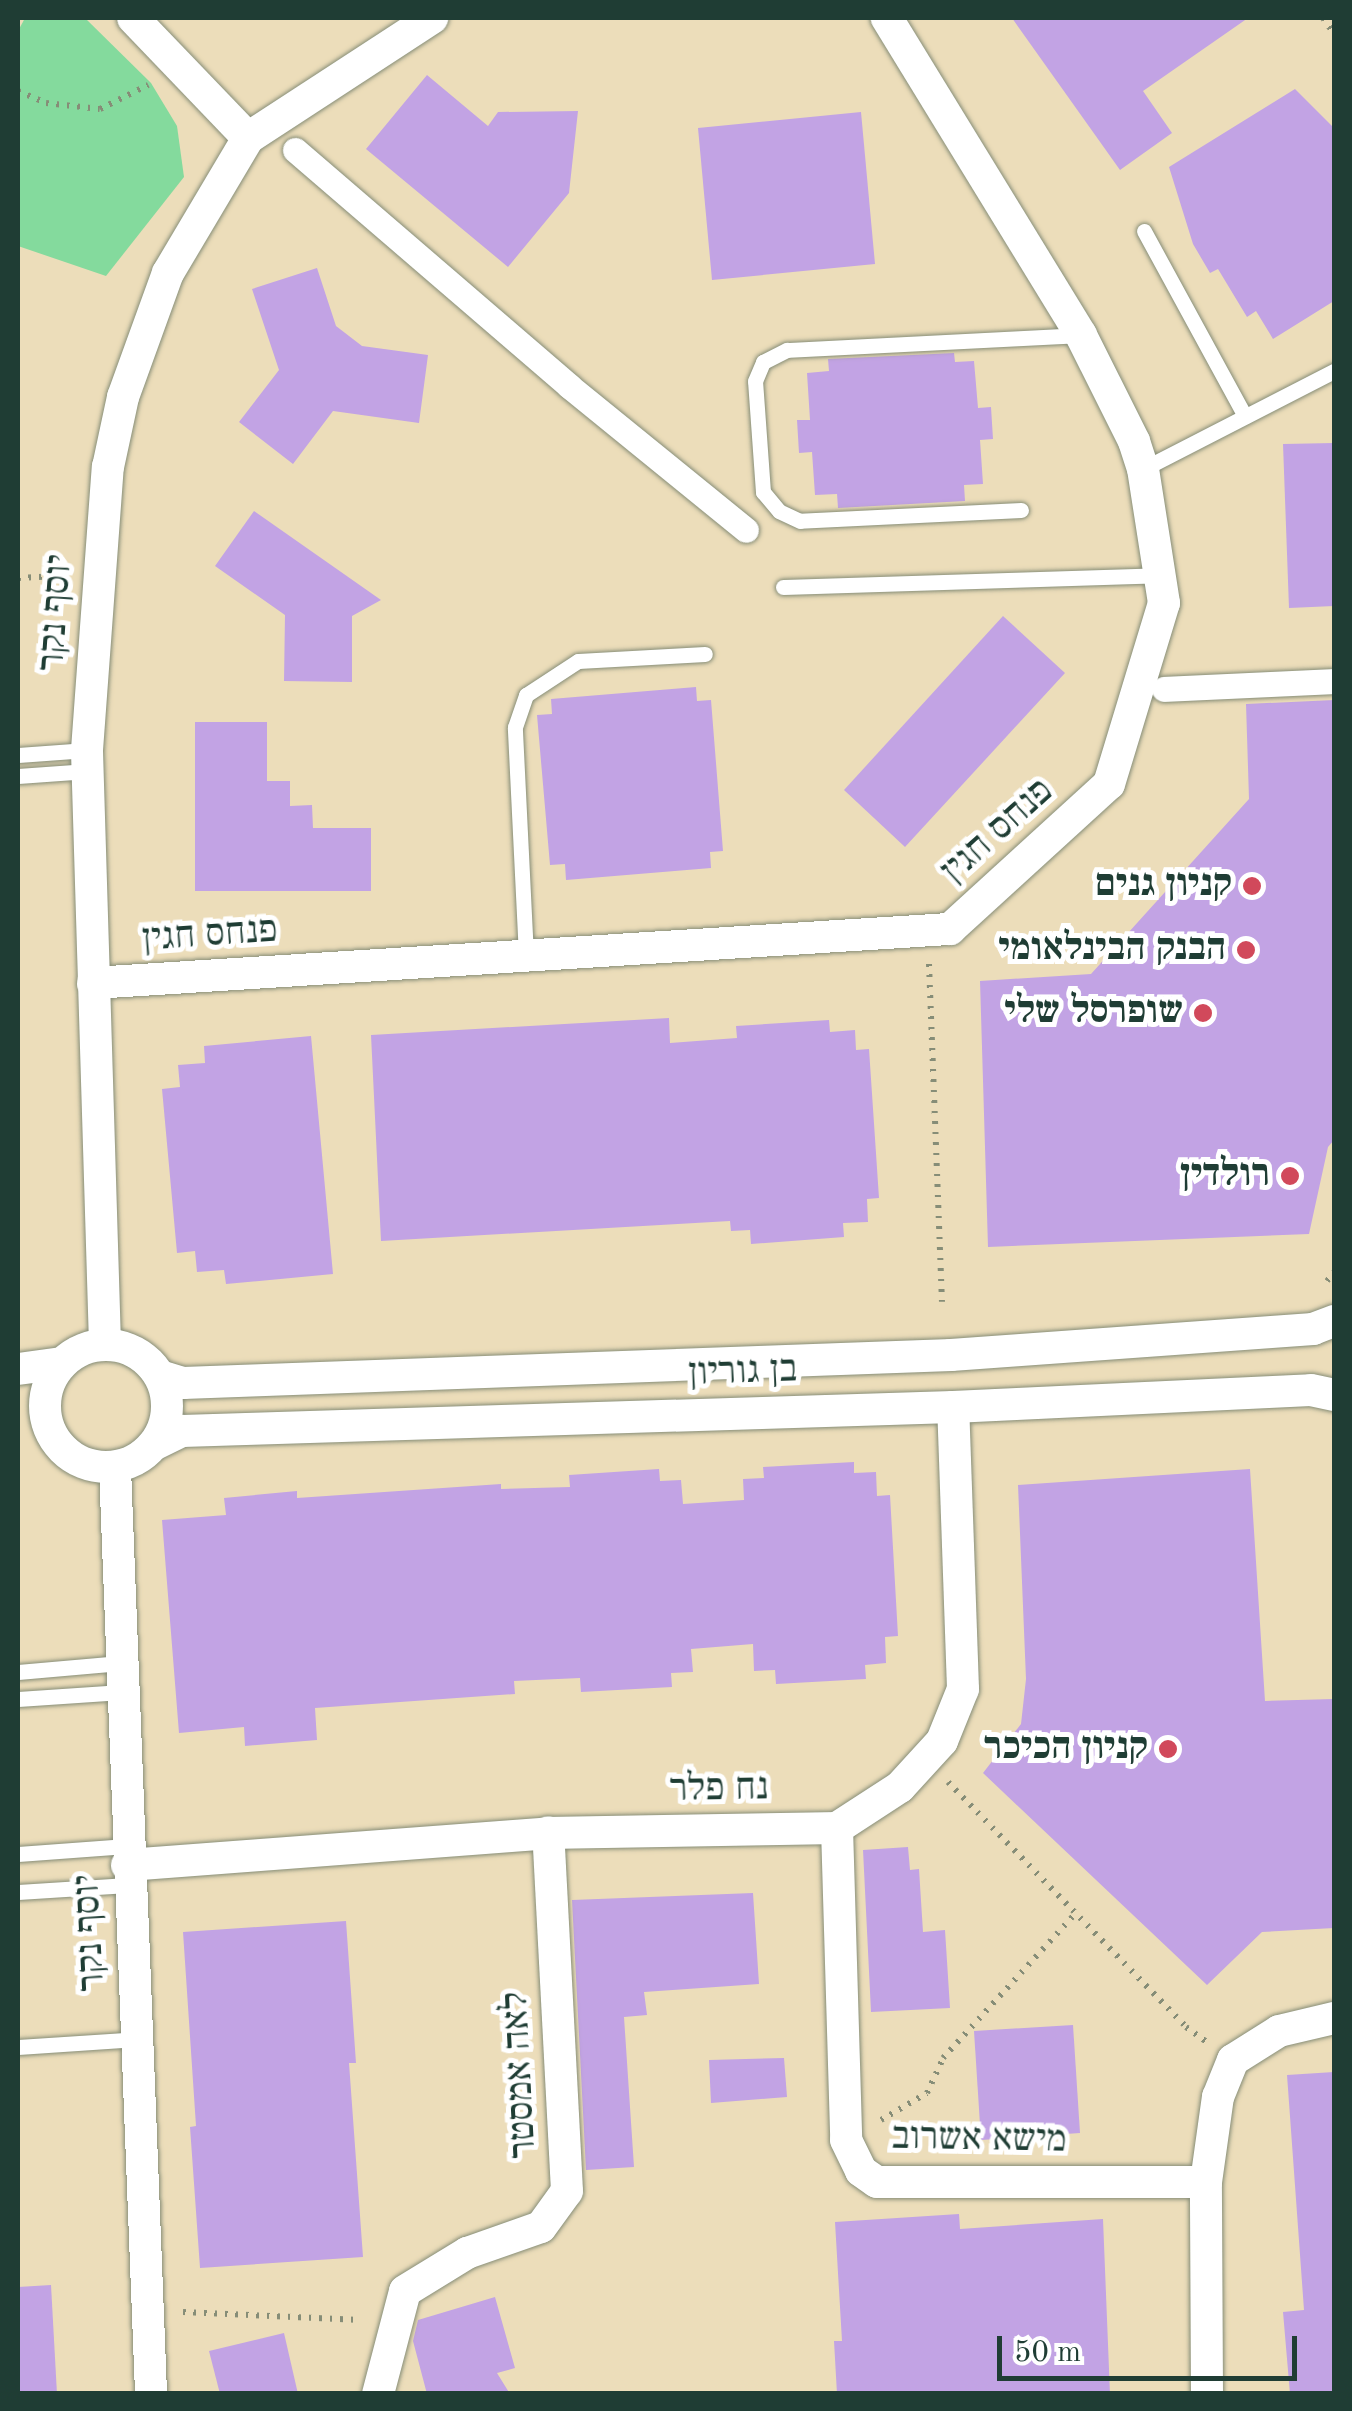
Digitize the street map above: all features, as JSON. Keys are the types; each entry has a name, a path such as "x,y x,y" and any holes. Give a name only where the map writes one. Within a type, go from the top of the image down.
{"street":[{"path":"133,18 248,138"},
{"name":"יוסף נקר","path":"105,1344 88,761 108,468 124,397 168,274 248,138 432,18"},
{"name":"פנחס חגין","path":"93,983 950,930 1110,784 1164,603 1144,469 1134,440 1081,335 887,18"},
{"path":"295,150 570,386 746,530"},
{"path":"1164,689 1334,681"},
{"name":"בן גוריון","path":"160,1376 183,1383 951,1355 1312,1330 1334,1321"},
{"path":"18,1369 62,1363 89,1347 105,1344 137,1352 160,1376 168,1411 155,1444 144,1456 115,1468 78,1461 43,1426 18,1427"},
{"path":"52,1434 45,1397 62,1363"},
{"name":"בן גוריון","path":"155,1444 182,1431 953,1407 1312,1390 1334,1395"},
{"path":"836,1828 900,1787 925,1760 942,1741 963,1689 953,1407"},
{"name":"יוסף נקר","path":"115,1468 127,1865 138,2039 151,2394"},
{"name":"נח פלר","path":"127,1865 548,1832 836,1828"},
{"name":"מישא אשרוב","path":"836,1828 846,2140 861,2171 877,2182 1206,2182"},
{"name":"לאה אמסטר","path":"378,2394 406,2291 467,2253 540,2226 568,2191 548,1832"},
{"path":"1207,2394 1206,2182 1218,2097 1233,2060 1279,2031 1334,2018"}],"lane":[{"path":"1144,231 1245,416"},
{"path":"1021,510 800,522 779,511 763,492 755,381 764,362 787,350 1081,335"},
{"path":"1144,469 1334,370"},
{"path":"783,588 1160,575"},
{"path":"526,956 515,727 526,695 578,661 705,654"},
{"path":"18,755 88,761"},
{"path":"18,776 88,761"},
{"path":"18,1672 121,1677"},
{"path":"18,1699 121,1677"},
{"path":"18,1854 127,1865"},
{"path":"18,1892 127,1865"},
{"path":"18,2047 138,2039"}],"path":[{"path":"1323,18 1334,34"},
{"path":"18,91 46,103 100,109 151,83"},
{"path":"18,578 58,576"},
{"path":"929,952 942,1302"},
{"path":"1326,1281 1334,1272"},
{"path":"925,1760 1186,2027 1233,2060"},
{"path":"846,2140 927,2093 943,2058 1076,1913"},
{"path":"181,2312 397,2321"}],"green space":[{"path":"25,18 85,18 151,83 177,126 184,177 106,276 18,246 18,31"}],"building":[{"path":"1012,18 1248,18 1143,91 1172,133 1120,170"},
{"path":"427,75 488,126 498,112 578,111 569,193 508,267 366,149"},
{"path":"1295,89 1334,128 1334,301 1273,339 1256,311 1247,317 1218,269 1210,273 1193,244 1169,167"},
{"path":"861,112 875,264 712,280 698,128"},
{"path":"317,268 336,326 362,346 428,355 419,423 333,411 293,464 239,422 279,370 252,289"},
{"path":"954,353 955,362 974,361 978,408 991,407 993,439 980,440 983,484 964,485 965,501 838,508 837,494 815,495 812,452 799,453 797,420 810,420 807,373 829,371 828,359"},
{"path":"1334,443 1334,606 1289,608 1283,444"},
{"path":"254,511 381,600 352,616 352,682 284,681 285,615 215,566"},
{"path":"1003,616 1065,673 905,847 844,790"},
{"path":"696,687 697,701 711,700 723,851 710,852 711,868 566,880 565,864 550,865 537,715 552,714 551,699"},
{"name":"קניון גנים","path":"1334,700 1334,1140 1328,1147 1309,1234 988,1247 980,981 1091,974 1249,799 1246,704"},
{"path":"195,722 267,722 267,781 290,781 290,806 312,805 313,828 371,828 371,891 195,891"},
{"path":"669,1018 670,1043 737,1038 736,1026 829,1020 830,1032 855,1030 856,1050 869,1049 879,1198 867,1199 868,1222 843,1223 844,1237 751,1244 750,1230 731,1231 730,1221 381,1241 371,1035"},
{"path":"311,1036 333,1274 226,1284 224,1270 197,1272 195,1251 177,1253 162,1089 180,1087 178,1065 205,1063 204,1046"},
{"path":"854,1462 854,1473 876,1472 877,1496 890,1495 898,1636 885,1637 886,1663 865,1665 866,1679 776,1684 775,1670 754,1671 753,1644 691,1649 693,1672 671,1673 672,1687 581,1692 580,1678 514,1681 515,1694 315,1708 317,1740 245,1746 244,1727 179,1733 162,1520 226,1515 224,1498 297,1491 297,1498 501,1484 501,1489 570,1487 569,1475 659,1469 660,1481 681,1480 683,1504 744,1500 743,1479 764,1478 763,1467"},
{"name":"קניון הכיכר","path":"1250,1469 1265,1701 1334,1699 1334,1928 1262,1932 1207,1985 983,1773 1021,1724 1026,1679 1018,1485"},
{"path":"908,1847 910,1870 919,1869 923,1932 945,1930 950,2008 871,2012 863,1850"},
{"path":"753,1893 759,1984 644,1992 647,2015 624,2017 634,2167 586,2170 572,1900"},
{"path":"346,1921 356,2063 349,2063 363,2257 200,2268 190,2127 196,2126 183,1932"},
{"path":"1073,2025 1080,2133 981,2140 974,2031"},
{"path":"784,2058 787,2097 711,2103 709,2060"},
{"path":"1334,2072 1334,2394 1290,2394 1283,2312 1304,2310 1287,2075"},
{"path":"959,2214 960,2229 1103,2219 1110,2394 837,2394 834,2341 842,2341 835,2222"},
{"path":"51,2285 57,2394 18,2394 18,2287"},
{"path":"495,2297 515,2368 497,2373 510,2394 427,2394 413,2341 418,2320"},
{"path":"284,2333 298,2394 220,2394 209,2351"}],"place":[{"name":"קניון גנים","path":"1252,886"},
{"name":"הבנק הבינלאומי","path":"1246,950"},
{"name":"שופרסל שלי","path":"1203,1013"},
{"name":"רולדין","path":"1290,1176"},
{"name":"קניון הכיכר","path":"1168,1749"}]}
